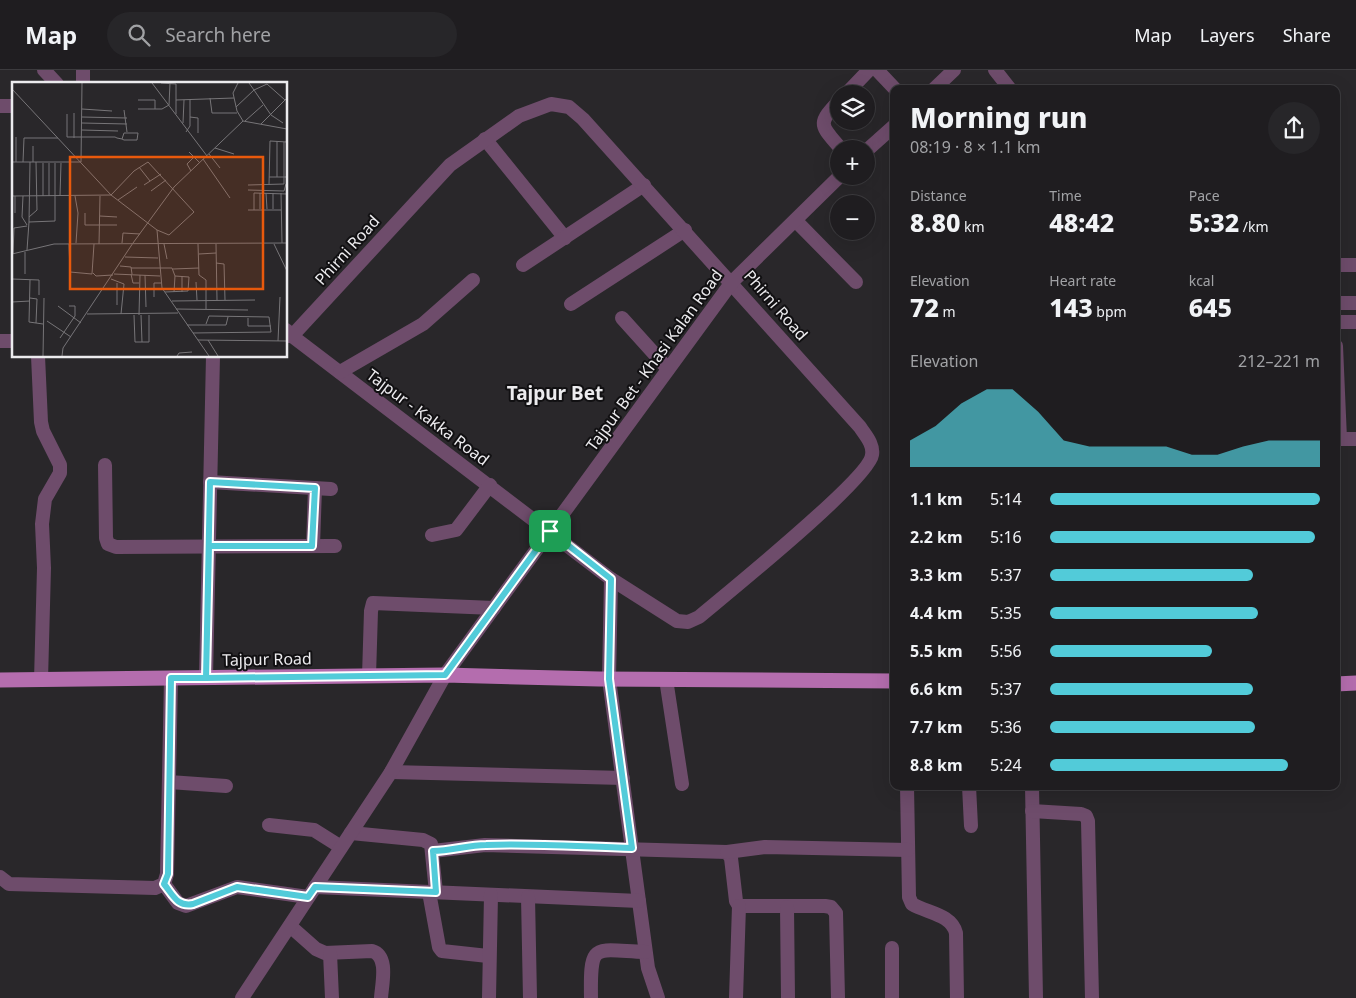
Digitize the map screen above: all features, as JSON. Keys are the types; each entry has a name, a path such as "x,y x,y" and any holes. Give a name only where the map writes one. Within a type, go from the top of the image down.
{"main road":[{"name":"Tajpur Road","path":"0,680 445,675 609,679 890,681"},
{"path":"1340,684 1356,683"}],"street":[{"path":"44,70 55,82"},
{"path":"855,85 869,70"},
{"path":"877,70 891,85"},
{"path":"942,85 954,70"},
{"path":"995,70 1007,85"},
{"name":"Phirni Road","path":"288,334 450,164 519,116 533,109 551,104 569,108 584,119 860,427 871,443 872,454 868,465 821,513 699,617 688,622 677,621 611,579 550,531"},
{"path":"830,111 824,117 823,123 825,130 833,140"},
{"path":"875,143 890,130"},
{"path":"486,139 565,238"},
{"path":"523,265 644,185"},
{"name":"Tajpur Bet - Khasi Kalan Road","path":"242,998 391,772 445,675 732,282 831,185"},
{"path":"796,221 856,282"},
{"path":"571,304 684,230"},
{"path":"1340,265 1356,265"},
{"path":"340,372 423,324 473,280"},
{"path":"1340,303 1356,303"},
{"path":"622,318 668,370"},
{"path":"1340,322 1356,322"},
{"name":"Tajpur - Kakka Road","path":"288,334 550,531"},
{"path":"38,358 41,422 43,431 60,465 60,473 46,499 42,524 44,568 41,680"},
{"path":"206,678 213,358"},
{"path":"1340,439 1356,439"},
{"path":"105,465 106,538 108,544 116,547 335,546"},
{"path":"210,482 331,489"},
{"path":"432,535 456,530 490,485"},
{"path":"312,546 315,488"},
{"path":"611,579 609,679 645,952 652,986 658,998"},
{"path":"369,676 371,611 373,603 494,608"},
{"path":"0,877 9,884 155,888 164,884 168,874 171,678"},
{"path":"666,679 682,784"},
{"path":"391,772 623,778"},
{"path":"169,782 226,786"},
{"path":"907,790 909,896 912,904 949,920 954,926 956,933 957,998"},
{"path":"969,790 971,826"},
{"path":"1032,790 1036,998"},
{"path":"1032,812 1081,814 1086,816 1088,821 1092,998"},
{"path":"268,825 314,830 341,847"},
{"path":"351,833 423,840 431,844 433,851 433,892 439,947 442,951 488,956"},
{"path":"433,851 485,845 721,850 727,852 764,848 908,850"},
{"path":"727,852 731,858 736,902 739,906 736,998"},
{"path":"164,884 178,903 186,906 237,887 312,892 433,892 639,901"},
{"path":"489,998 488,956 491,895"},
{"path":"528,896 530,998"},
{"path":"739,906 831,907 836,913 838,998"},
{"path":"786,907 788,998"},
{"path":"290,926 316,949 330,953 372,951 378,953 382,958 381,998"},
{"path":"892,948 892,998"},
{"path":"591,998 590,963 593,956 598,952 608,951 645,952"},
{"path":"330,953 332,998"}],"district":[{"name":"Tajpur Bet","path":"555,393"}],"route":[{"path":"550,531 445,675 206,678 210,482 315,488 312,546 209,546 206,678 171,678 168,874 164,884 178,903 186,906 237,887 248,887 308,897 315,887 436,892 433,851 448,851 468,846 632,848 609,679 611,579 602,570 550,531"}]}
